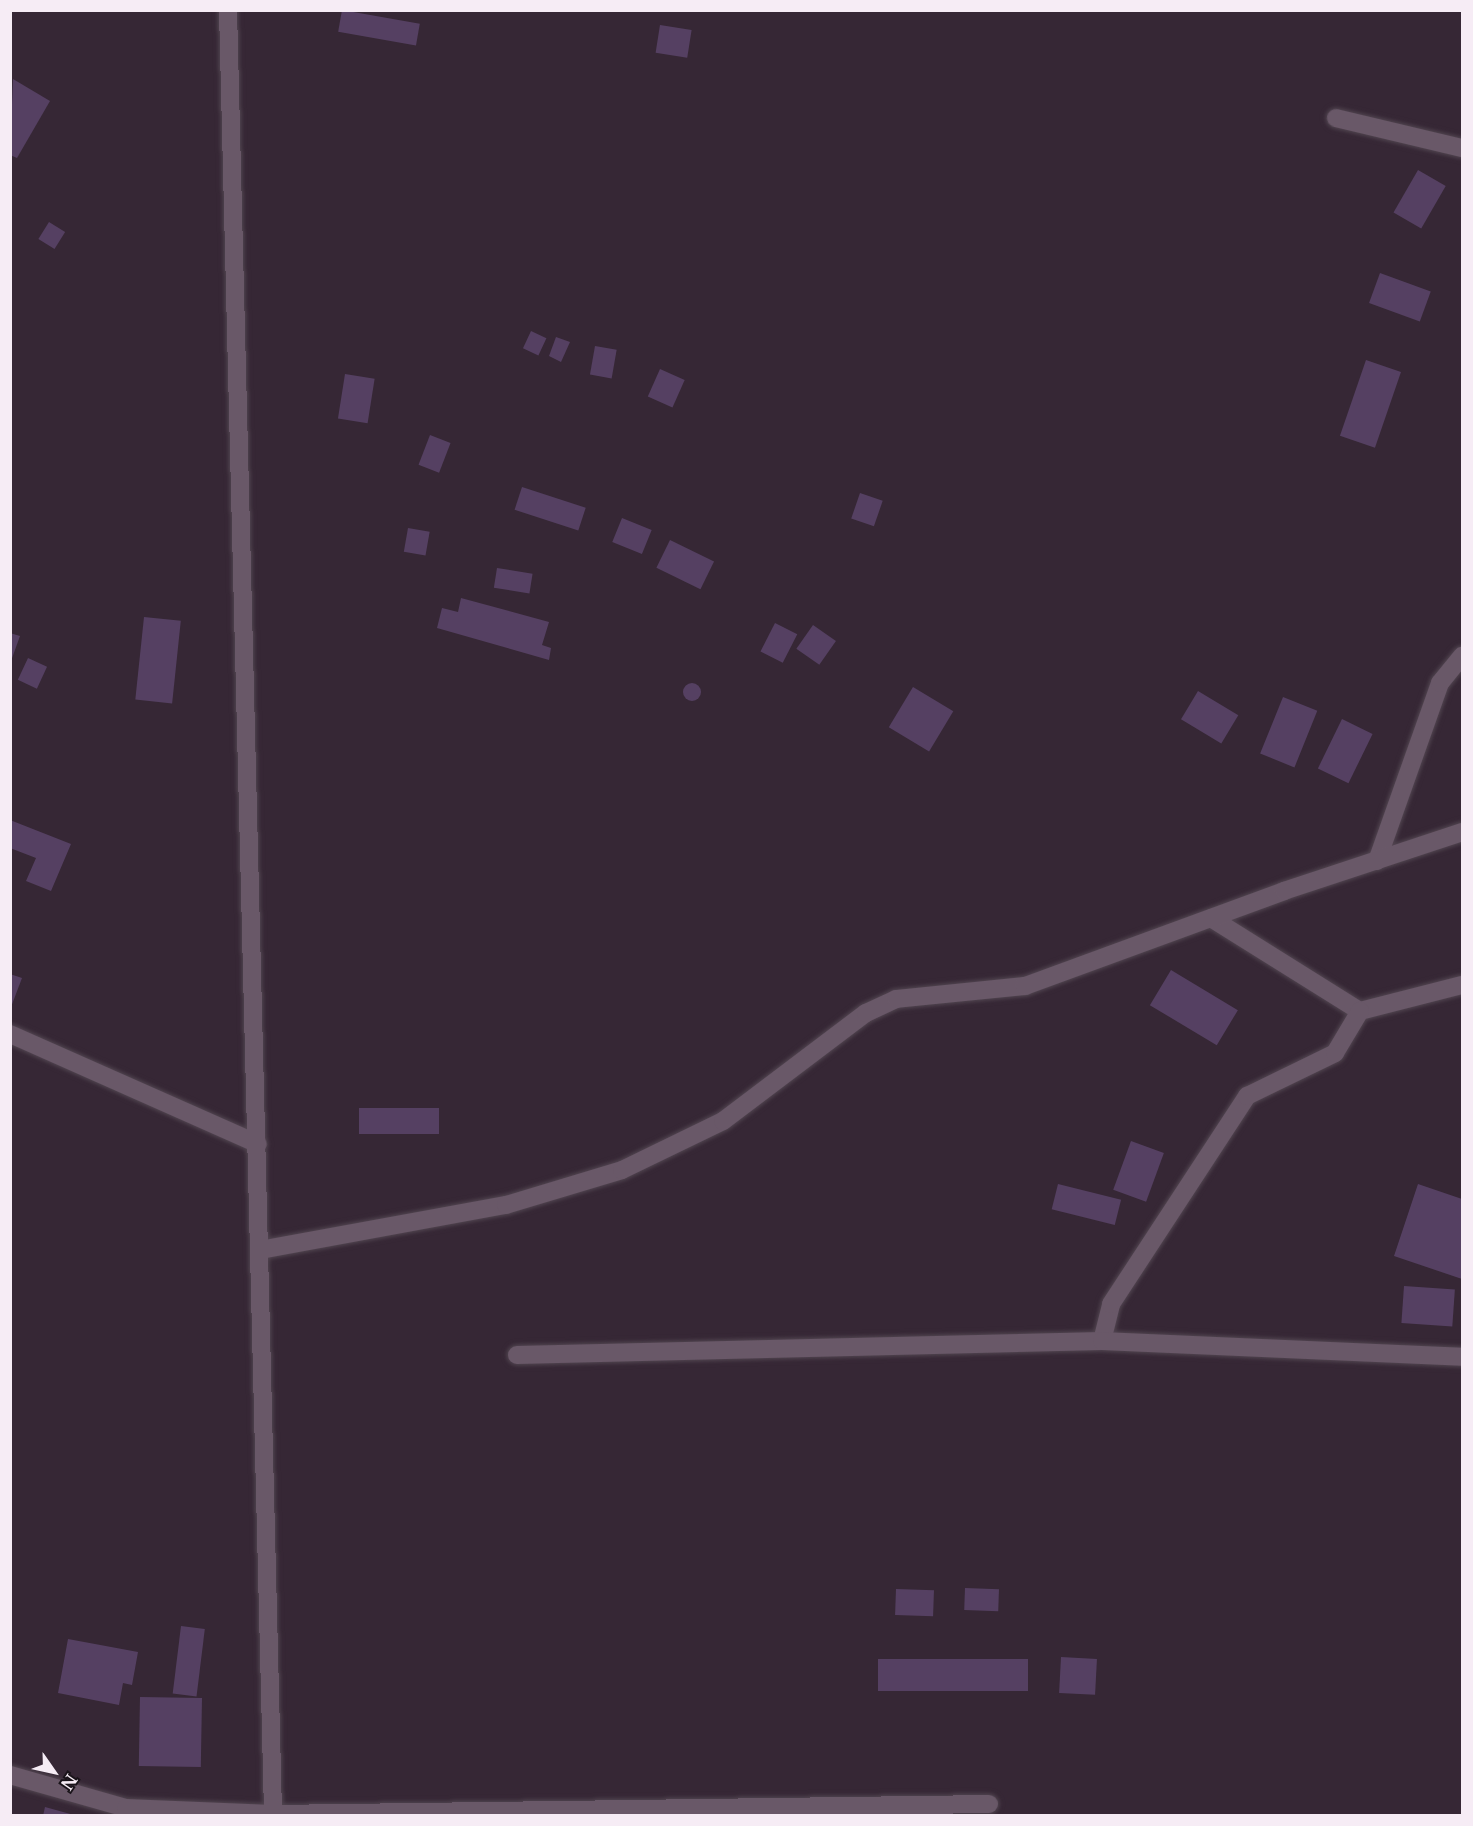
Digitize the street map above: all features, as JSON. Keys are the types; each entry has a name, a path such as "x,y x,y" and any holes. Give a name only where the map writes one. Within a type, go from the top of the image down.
{"street":[{"path":"228,10 273,1814"},
{"path":"1336,118 1462,148"},
{"path":"1377,861 1440,683 1462,656"},
{"path":"260,1250 506,1205 622,1170 723,1121 866,1013 896,999 1025,986 1211,918 1462,832"},
{"path":"1211,918 1360,1011"},
{"path":"1102,1341 1111,1304 1247,1096 1335,1053 1360,1011 1462,985"},
{"path":"10,1034 258,1144"},
{"path":"517,1355 1102,1341 1462,1357"},
{"path":"10,1775 126,1808 273,1814 851,1810 989,1804"}],"building":[{"path":"342,10 420,24 416,45 338,32"},
{"path":"660,25 692,30 687,58 656,53"},
{"path":"13,79 50,101 17,158 10,155"},
{"path":"1418,170 1446,186 1421,228 1394,212"},
{"path":"49,222 65,232 55,249 38,239"},
{"path":"1380,273 1431,291 1420,322 1369,303"},
{"path":"531,331 546,338 538,355 523,348"},
{"path":"556,337 570,342 561,362 549,356"},
{"path":"595,346 617,350 612,378 590,375"},
{"path":"1366,360 1401,372 1375,448 1340,436"},
{"path":"660,369 685,380 672,407 648,396"},
{"path":"345,374 375,379 368,423 338,418"},
{"path":"430,435 451,443 439,473 419,465"},
{"path":"522,487 586,508 578,531 515,510"},
{"path":"860,493 883,501 874,526 851,519"},
{"path":"622,518 652,530 642,554 612,542"},
{"path":"408,528 430,532 425,555 404,552"},
{"path":"670,540 714,561 700,589 656,568"},
{"path":"497,568 533,574 529,593 494,588"},
{"path":"461,598 549,622 542,645 551,648 549,660 437,628 442,608 458,612"},
{"path":"144,617 181,621 172,703 135,700"},
{"path":"775,623 797,634 783,663 760,652"},
{"path":"813,625 836,641 819,665 796,649"},
{"path":"10,633 20,636 11,661 10,661"},
{"path":"28,658 47,667 37,689 18,680"},
{"path":"688,683 696,683 701,688 699,699 688,701 683,696 683,688"},
{"path":"913,687 953,711 929,751 889,727"},
{"path":"1198,691 1238,715 1221,743 1181,719"},
{"path":"1283,697 1317,711 1294,767 1260,754"},
{"path":"1342,719 1373,734 1348,783 1318,768"},
{"path":"10,820 71,844 51,891 26,881 36,858 10,848"},
{"path":"1171,970 1238,1010 1217,1045 1150,1005"},
{"path":"10,974 22,978 11,1007 10,1007"},
{"path":"359,1108 439,1108 439,1134 359,1134"},
{"path":"1131,1141 1164,1153 1146,1202 1113,1190"},
{"path":"1058,1184 1121,1200 1115,1225 1052,1209"},
{"path":"1418,1184 1462,1199 1462,1279 1394,1256"},
{"path":"1404,1286 1455,1290 1452,1326 1401,1323"},
{"path":"965,1588 999,1589 998,1611 964,1610"},
{"path":"896,1589 934,1590 933,1616 895,1615"},
{"path":"181,1626 205,1629 197,1696 173,1693"},
{"path":"68,1639 138,1652 132,1685 123,1683 119,1705 58,1693"},
{"path":"1061,1657 1097,1659 1095,1695 1059,1693"},
{"path":"878,1659 1028,1659 1028,1691 878,1691"},
{"path":"140,1697 202,1698 201,1767 139,1766"},
{"path":"45,1807 74,1815 74,1816 43,1816"}]}
